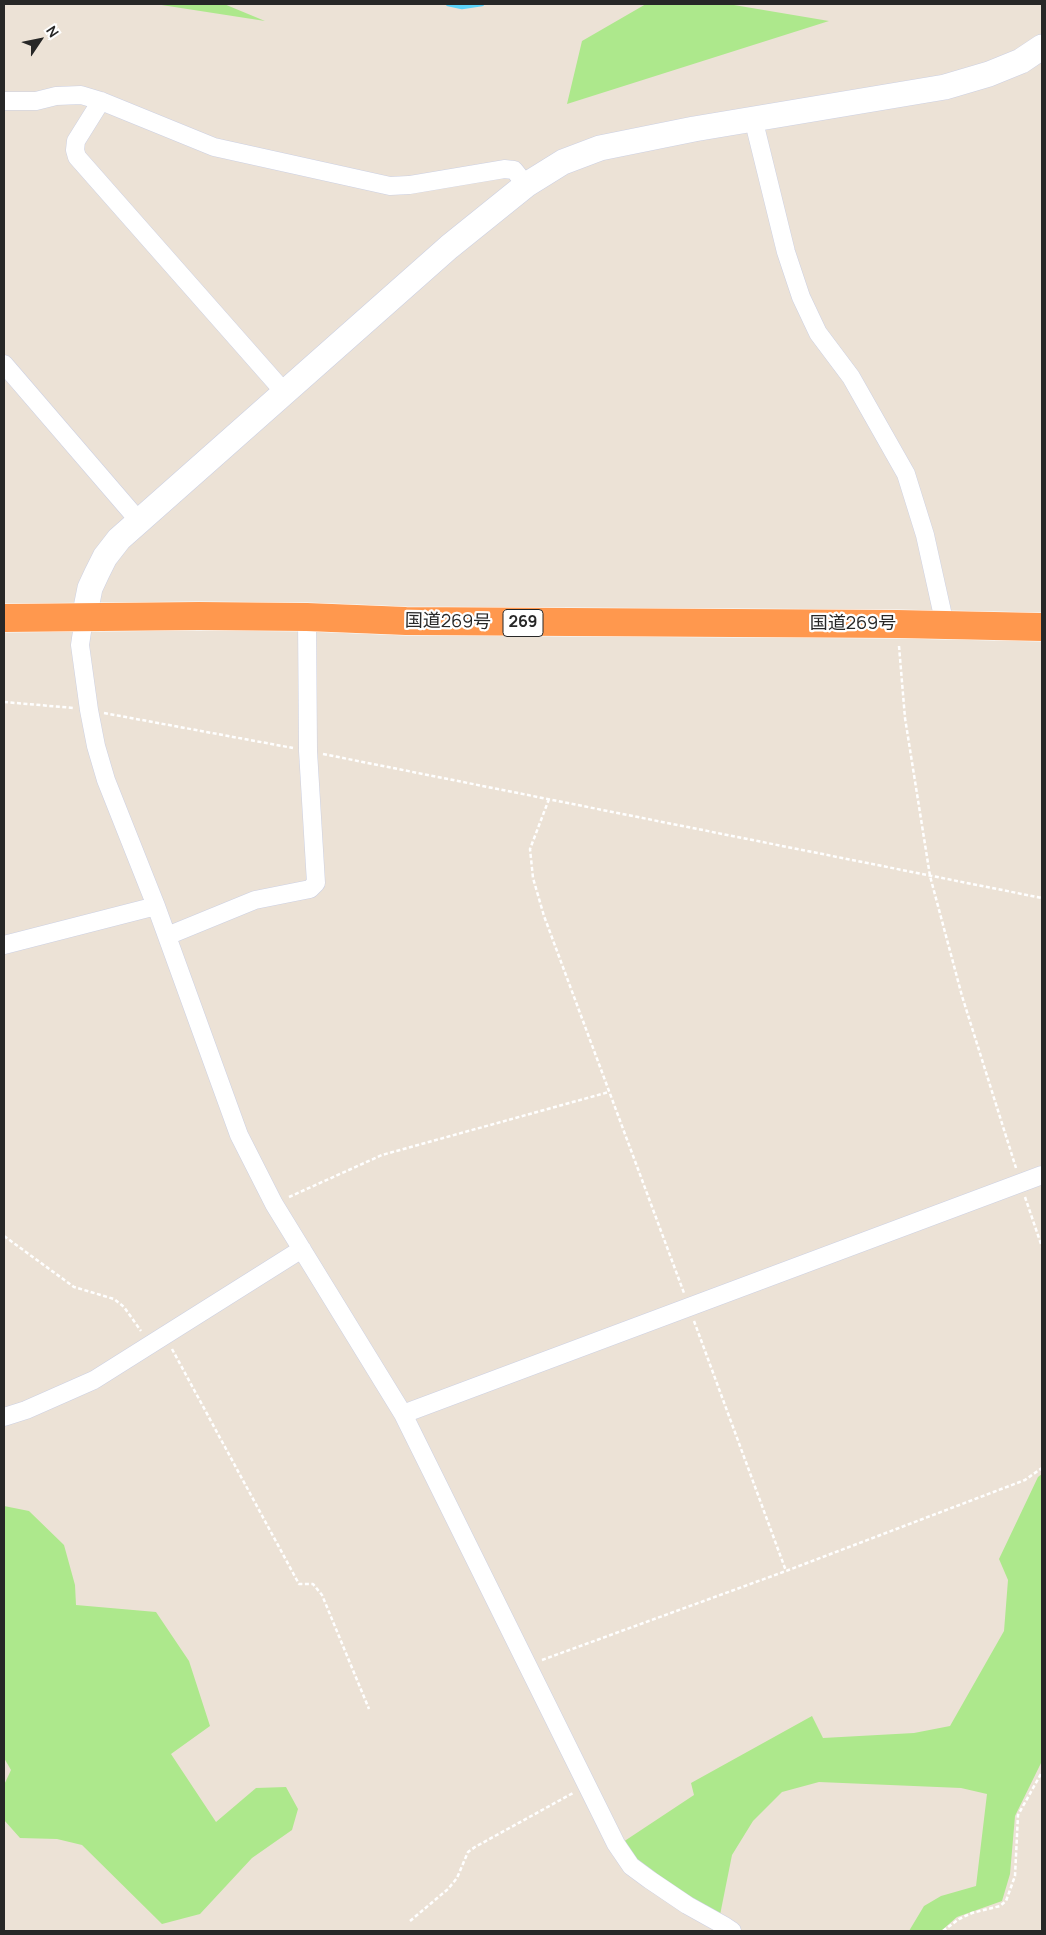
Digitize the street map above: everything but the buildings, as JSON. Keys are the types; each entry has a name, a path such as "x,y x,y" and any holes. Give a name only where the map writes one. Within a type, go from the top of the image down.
{"highway":[{"name":"国道269号","path":"4,618 199,616 566,624 897,624 1042,627"}],"street":[{"path":"732,1931 687,1905 631,1866 616,1844 526,1665 475,1556 404,1414 274,1204 239,1135 156,906 106,780 88,710 80,645 84,618 90,588 105,557 119,539 449,247 526,186 563,162 600,148 685,130 946,87 997,71 1021,61 1042,47"},
{"path":"4,102 36,101 56,96 81,94 214,147 390,186 409,185 504,169 514,170 526,186"},
{"path":"101,101 76,141 77,157 285,393"},
{"path":"753,118 786,252 800,297 818,333 851,377 906,474 925,534 945,625"},
{"path":"4,364 139,521"},
{"path":"166,936 255,900 310,889 316,883 308,750 307,617"},
{"path":"4,945 156,906"},
{"path":"404,1414 1042,1175"},
{"path":"4,1417 34,1407 94,1380 302,1249"}],"path":[{"path":"897,624 905,718 930,876 962,996 1042,1247"},
{"path":"4,702 88,710 308,750 1042,898"},
{"path":"549,799 530,850 533,878 544,916 786,1570"},
{"path":"274,1204 382,1155 609,1092"},
{"path":"4,1236 74,1287 114,1299 158,1340 299,1584 313,1584 322,1595 369,1709"},
{"path":"526,1665 1025,1480 1042,1468"},
{"path":"943,1931 959,1919 1000,1906 1006,1901 1015,1876 1018,1815 1042,1775"},
{"path":"410,1921 448,1889 457,1878 468,1852 475,1846 586,1786"}],"green space":[{"path":"155,4 224,4 265,21"},
{"path":"646,4 728,4 829,21 567,104 582,41"},
{"path":"1042,1474 1042,1761 1015,1816 1010,1874 1002,1901 957,1917 941,1931 909,1931 924,1906 941,1896 976,1886 987,1794 961,1788 819,1782 782,1792 753,1821 732,1855 720,1915 639,1864 623,1842 694,1795 691,1783 812,1716 823,1738 914,1733 950,1726 1004,1631 1008,1580 999,1559 1038,1477"},
{"path":"4,1506 29,1511 64,1545 75,1585 76,1605 156,1612 189,1661 210,1726 171,1754 216,1822 256,1788 286,1787 298,1809 292,1830 252,1858 200,1914 162,1924 82,1845 57,1839 20,1838 4,1820 4,1785 11,1770 4,1758"}],"waterway":[{"path":"448,4 462,7 482,4"}]}
